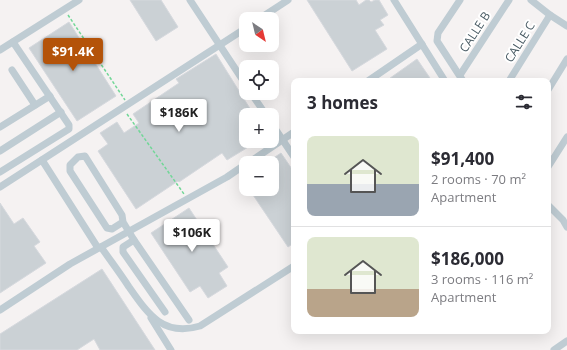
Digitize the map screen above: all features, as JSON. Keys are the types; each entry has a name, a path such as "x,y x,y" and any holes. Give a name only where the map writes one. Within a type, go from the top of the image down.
{"street":[{"path":"0,50 79,0"},
{"path":"190,0 239,75"},
{"path":"270,12 288,0"},
{"path":"394,0 443,78"},
{"path":"460,0 438,33 437,41 462,78"},
{"name":"CALLE B","path":"462,78 509,0"},
{"path":"531,0 550,15 566,24"},
{"name":"CALLE C","path":"511,78 550,15"},
{"path":"0,187 239,32"},
{"path":"0,172 69,128 69,125 61,112 13,42"},
{"path":"372,78 422,44"},
{"path":"551,85 567,59"},
{"path":"12,70 36,106"},
{"path":"0,128 50,96"},
{"path":"0,151 61,112"},
{"path":"279,134 291,152"},
{"path":"259,156 291,134"},
{"path":"551,162 567,137"},
{"path":"123,222 112,229 107,228 70,171 70,165 78,157 85,156 122,215 123,222 128,231 189,320"},
{"path":"42,160 99,248 148,313 171,350"},
{"path":"0,310 70,264 239,169"},
{"path":"551,208 565,223"},
{"path":"565,223 567,214"},
{"path":"134,240 123,248 122,252 165,312"},
{"path":"148,313 160,323 177,329 189,329 200,326 291,268"},
{"path":"554,350 567,342"}],"path":[{"path":"65,10 187,199"}],"building":[{"path":"130,0 161,0 178,27 156,41"},
{"path":"307,0 356,0 359,5 366,0 371,2 379,0 388,15 380,20 384,25 375,30 387,49 352,71"},
{"path":"69,22 116,96 77,121 29,48"},
{"path":"216,54 239,91 239,100 245,100 250,108 239,108 239,148 247,148 227,160 222,153 136,209 98,151 108,144 100,133 117,122 124,133 139,123 133,114 179,83 176,79"},
{"path":"417,59 430,78 390,78"},
{"path":"281,153 291,168 291,245 288,247 254,196 279,196 279,156 276,156"},
{"path":"0,203 14,224 23,218 40,242 34,246 46,263 0,293"},
{"path":"189,208 228,267 219,273 227,286 208,298 200,286 190,292 151,233"},
{"path":"102,269 155,350 100,350 94,339 77,350 0,350 0,334"}]}
